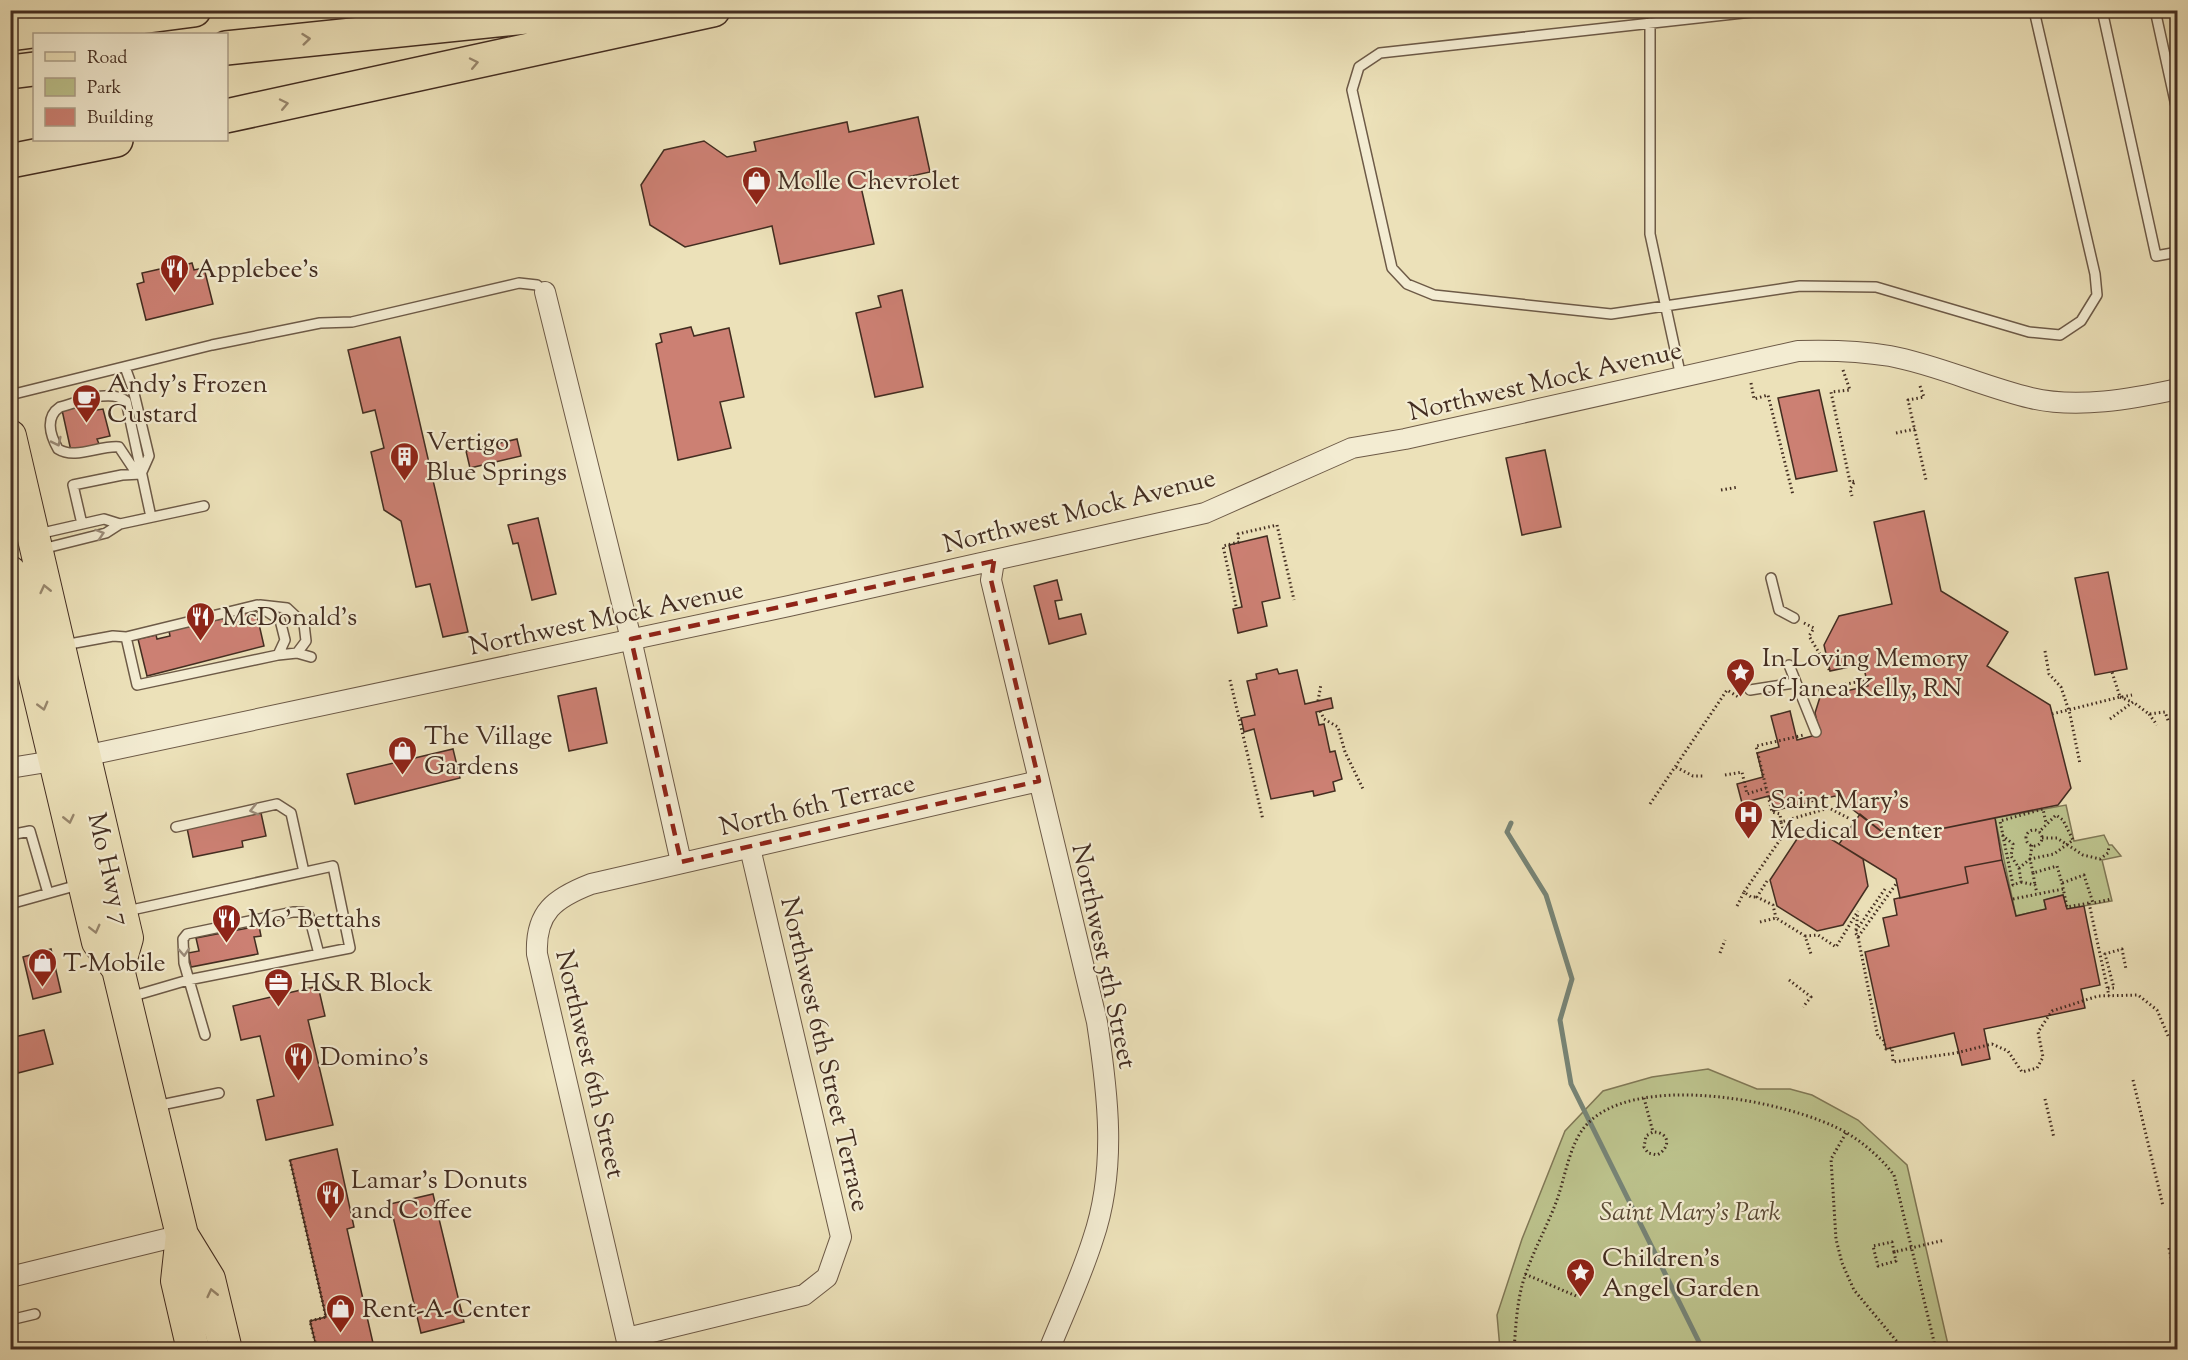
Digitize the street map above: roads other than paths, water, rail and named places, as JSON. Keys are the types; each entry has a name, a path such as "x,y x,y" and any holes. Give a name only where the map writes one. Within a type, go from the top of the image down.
{"highway":[{"path":"11,34 194,10"},
{"path":"228,48 594,10"},
{"path":"228,116 712,10"},
{"path":"17,165 112,141"}],"main road":[{"name":"Mo Hwy 7","path":"10,436 35,543 36,650"},
{"name":"Mo Hwy 7","path":"10,572 121,912 127,938 118,969"},
{"name":"Mo Hwy 7","path":"70,759 84,884 98,942 118,969"},
{"path":"118,969 182,1235 209,1278 226,1350"},
{"path":"182,1235 177,1281 193,1350"}],"street":[{"path":"545,292 631,639 681,862"},
{"name":"Northwest Mock Avenue","path":"10,768 70,759 994,561 1205,513 1352,448 1798,351 1835,350 1891,356 2033,398 2076,401 2141,397 2178,389"},
{"name":"Northwest 5th Street","path":"994,561 991,580 1097,1022 1106,1078 1109,1129 1106,1170 1094,1238 1049,1350"},
{"name":"North 6th Terrace","path":"681,862 1039,781"},
{"name":"Northwest 6th Street Terrace","path":"628,1344 804,1295 827,1277 841,1237 750,848"},
{"name":"Northwest 6th Street","path":"628,1344 537,954 536,934 544,914 561,896 591,884 681,862"},
{"path":"10,1277 182,1235"}],"lane":[{"path":"1770,10 1380,53 1359,67 1352,90 1392,268 1407,284 1434,295 1611,314 1800,286 1876,287 2029,332 2060,335 2081,321 2097,295 2095,274 2035,15 2031,10"},
{"path":"2103,10 2156,256 2178,252"},
{"path":"2155,10 2178,115"},
{"path":"1650,23 1650,234 1681,377"},
{"path":"10,394 265,334 320,323 352,322 519,283 537,285 545,292"},
{"path":"125,367 133,389 149,456 141,474"},
{"path":"141,474 118,447 99,447 75,453 62,452 55,444 51,428 52,415 60,407 108,395 124,398 128,406 151,517"},
{"path":"82,524 74,485 122,475 141,474"},
{"path":"35,543 106,533 120,524 204,506"},
{"path":"35,543 82,524 104,519 120,524"},
{"path":"1771,578 1779,610 1794,618"},
{"path":"36,650 113,636 126,637 257,605 287,608 304,624 306,641 297,653"},
{"path":"257,605 280,620 285,640 278,655"},
{"path":"126,637 137,685 278,655 297,653 311,657"},
{"path":"1789,665 1816,732"},
{"path":"1750,690 1794,682"},
{"path":"176,827 277,804 291,813 304,872"},
{"path":"10,835 30,831 48,893"},
{"path":"121,912 333,866 350,948 188,980 125,999"},
{"path":"10,904 84,884"},
{"path":"205,1035 188,980 182,948 183,939 188,934 302,912 309,916 319,954"},
{"path":"151,1107 219,1093"},
{"path":"10,1320 35,1314"}],"waterway":[{"path":"1511,823 1507,832 1546,895 1572,979 1560,1020 1571,1084 1703,1350"}],"place":[{"name":"Molle Chevrolet","path":"756,206"},
{"name":"Applebee's","path":"175,294"},
{"name":"Andy's Frozen Custard","path":"86,424"},
{"name":"Vertigo Blue Springs","path":"405,482"},
{"name":"McDonald's","path":"201,642"},
{"name":"In Loving Memory of Janea Kelly, RN","path":"1741,698"},
{"name":"The Village Gardens","path":"403,776"},
{"name":"Saint Mary's Medical Center","path":"1749,840"},
{"name":"Mo' Bettahs","path":"227,944"},
{"name":"T-Mobile","path":"42,988"},
{"name":"H&R Block","path":"279,1008"},
{"name":"Domino's","path":"299,1082"},
{"name":"Lamar's Donuts and Coffee","path":"330,1220"},
{"name":"Children's Angel Garden","path":"1581,1298"},
{"name":"Rent-A-Center","path":"341,1334"}],"park label":[{"name":"Saint Mary's Park","path":"1690,1211"}]}
